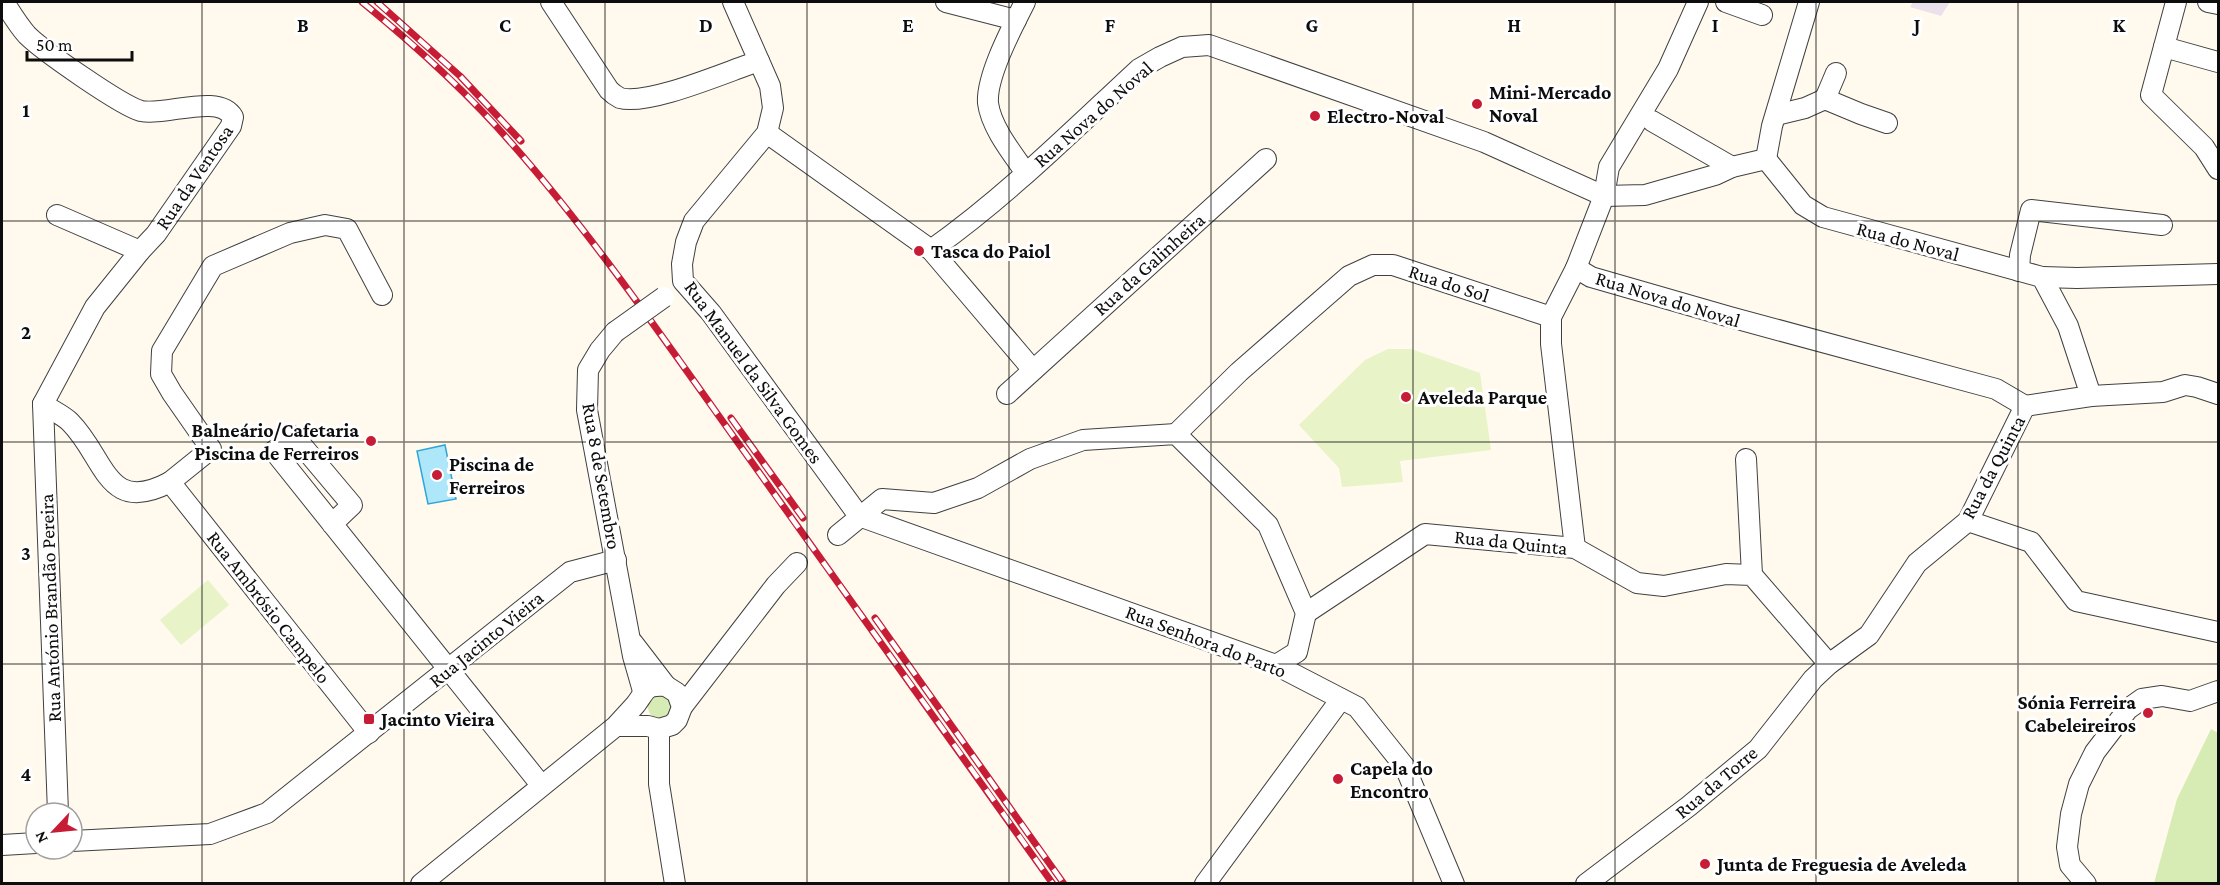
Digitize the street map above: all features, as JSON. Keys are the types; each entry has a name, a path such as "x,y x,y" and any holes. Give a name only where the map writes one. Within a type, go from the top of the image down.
{"street":[{"name":"Rua da Ventosa","path":"4,2 28,36 50,54 119,100 140,111 162,112 197,106 222,108 229,111 232,117 231,126 180,201 156,234 95,307 43,404"},
{"path":"551,2 609,90 619,98 637,99 657,96 759,61"},
{"name":"Rua Manuel da Silva Gomes","path":"733,2 770,86 773,108 767,133 694,221 686,242 682,264 683,281 711,313 859,516"},
{"path":"946,2 1016,20"},
{"path":"1025,2 990,80 988,103 994,121 1011,153 1026,172"},
{"path":"1698,2 1668,69 1610,167 1604,196 1645,195 1715,175 1732,167 1766,159 1776,115 1809,2"},
{"path":"1726,2 1762,15"},
{"path":"2175,2 2151,95 2204,147 2218,169"},
{"path":"2208,2 2218,4"},
{"name":"Rua Nova do Noval","path":"931,249 958,231 1139,69 1182,46 1209,45 1484,142 1604,196 1576,268 1591,277 1730,318 1996,389 2025,406"},
{"path":"2164,47 2218,62"},
{"path":"1776,115 1805,108 1825,99 1836,73"},
{"path":"1825,99 1887,123"},
{"path":"1652,121 1732,167"},
{"path":"767,133 931,249 1033,370"},
{"name":"Rua da Galinheira","path":"1007,394 1266,159"},
{"name":"Rua do Noval","path":"1766,159 1803,205 1822,217 2042,277 2218,274"},
{"path":"2019,271 2020,255 2031,210 2162,225"},
{"path":"57,215 140,251"},
{"path":"43,404 70,422 117,488 132,494 153,491 170,482 211,449 161,374 162,351 213,266 290,233 325,225 347,229 382,295"},
{"name":"Rua do Sol","path":"1176,434 1239,372 1349,276 1373,265 1393,265 1551,317"},
{"path":"1575,548 1551,344 1551,317 1576,268"},
{"path":"2042,277 2068,326 2091,396"},
{"name":"Rua 8 de Setembro","path":"640,696 587,410 588,370 600,350 615,332 683,281"},
{"path":"2025,406 2091,396 2163,392 2185,386 2197,387 2218,394"},
{"name":"Rua António Brandão Pereira","path":"43,404 58,801"},
{"name":"Rua da Quinta","path":"1829,664 1869,635 1917,563 1968,521 2025,406"},
{"path":"838,535 882,499 934,503 978,489 1030,459 1083,440 1176,434 1268,525 1306,613 1297,652 1276,665"},
{"path":"1746,459 1752,575 1829,664"},
{"name":"Rua Ambrósio Campelo","path":"170,482 369,733"},
{"name":"Rua Senhora do Parto","path":"859,516 1276,665 1357,707 1405,767 1454,884"},
{"path":"1968,521 2031,542 2076,601 2218,632"},
{"path":"332,524 541,786"},
{"name":"Rua da Quinta","path":"1306,613 1425,534 1575,548 1636,583 1664,586 1726,574 1752,575"},
{"name":"Rua Jacinto Vieira","path":"84,840 210,834 267,813 570,572 616,560"},
{"path":"616,726 666,728 677,720 682,708 776,585 797,563"},
{"name":"Rua 8 de Setembro","path":"631,641 666,686"},
{"path":"1205,884 1337,697 1297,652"},
{"name":"Rua da Torre","path":"1586,884 1758,750 1813,679 1829,664"},
{"path":"421,884 616,726 640,696 655,685 666,686 677,693 682,708"},
{"path":"2086,884 2070,865 2067,847 2071,814 2079,784 2095,752 2128,709 2142,699 2162,696 2190,701 2218,691"},
{"path":"640,696 639,716 653,728 659,784 675,884"},
{"path":"2,844 24,843"},
{"path":"447,863 451,884"}],"shaded area":[{"path":"1913,2 1950,2 1941,16 1910,7"}],"green space":[{"name":"Aveleda Parque","path":"1388,349 1411,349 1480,373 1491,450 1400,461 1403,482 1342,487 1339,468 1299,425 1365,360"},
{"path":"208,580 229,605 181,645 160,620"},
{"path":"660,695 668,699 672,707 668,715 660,719 652,715 648,707 652,699"},
{"path":"2211,729 2218,733 2218,882 2217,884 2154,883 2177,799"}],"water":[{"name":"Piscina de Ferreiros","path":"445,445 456,499 428,504 417,451"}],"railway":[{"path":"362,2 422,53 478,107 576,221 665,340 1053,884"},
{"path":"377,2 460,76 521,141"},
{"path":"731,418 803,518"},
{"path":"875,618 1064,884"}],"place":[{"name":"Mini-Mercado Noval","path":"1477,104"},
{"name":"Electro-Noval","path":"1315,116"},
{"name":"Tasca do Paiol","path":"919,251"},
{"name":"Aveleda Parque","path":"1406,397"},
{"name":"Balneário/Cafetaria Piscina de Ferreiros","path":"371,441"},
{"name":"Piscina de Ferreiros","path":"437,475"},
{"name":"Sónia Ferreira Cabeleireiros","path":"2148,713"},
{"name":"Jacinto Vieira","path":"369,719"},
{"name":"Capela do Encontro","path":"1338,779"},
{"name":"Junta de Freguesia de Aveleda","path":"1705,864"}]}
